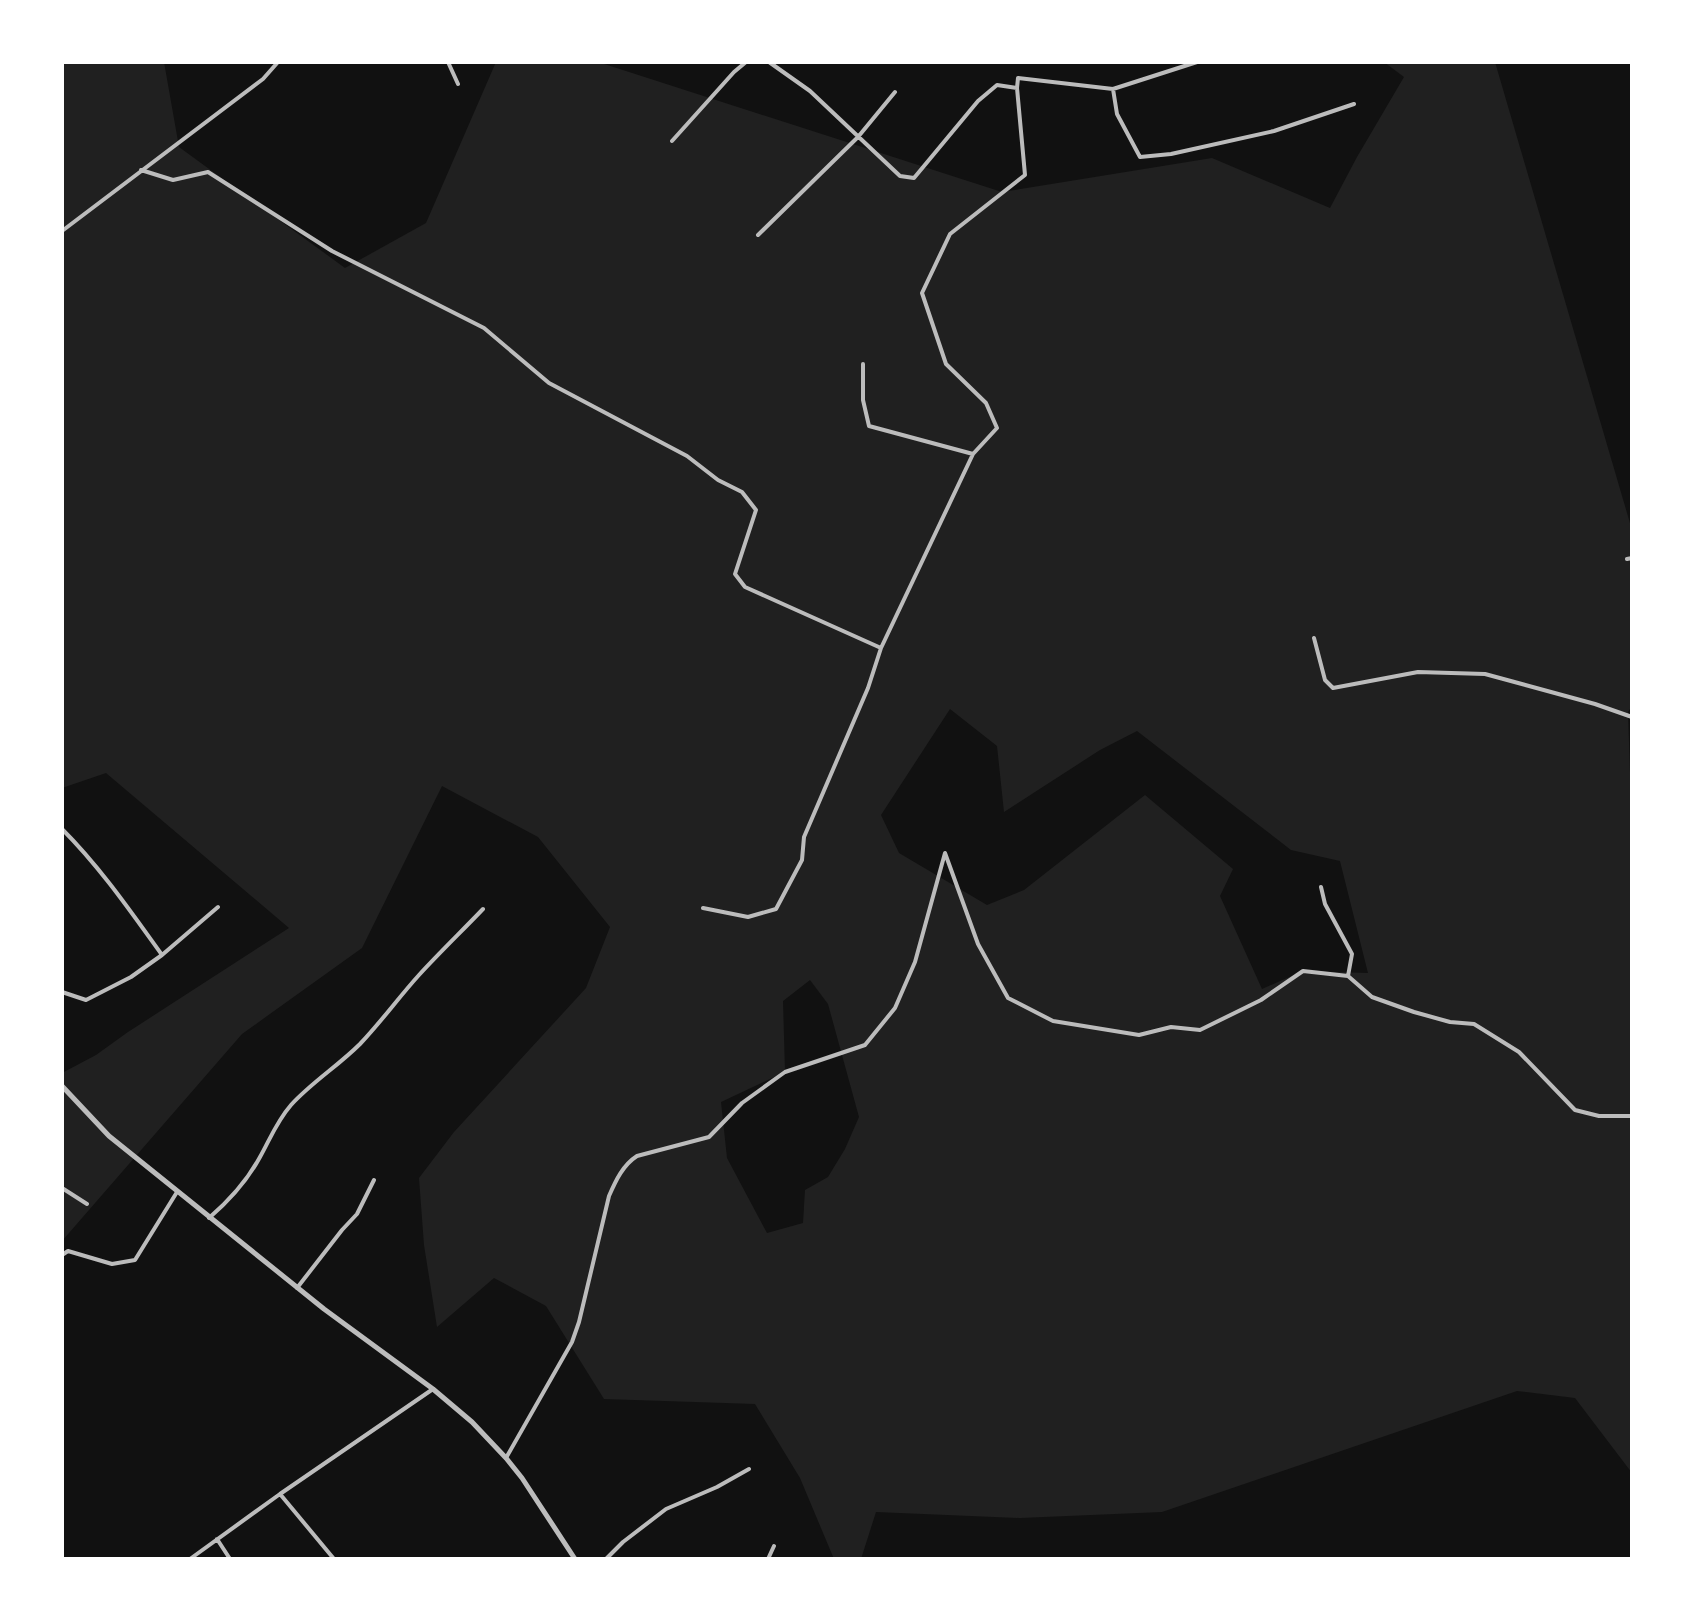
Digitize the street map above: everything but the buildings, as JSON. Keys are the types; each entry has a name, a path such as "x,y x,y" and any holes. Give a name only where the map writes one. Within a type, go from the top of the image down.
{"street":[{"path":"62,231 263,79 278,62"},
{"path":"448,62 458,84"},
{"path":"672,141 746,62"},
{"path":"769,62 810,91 900,176 914,178 978,101 997,85 1017,88"},
{"path":"703,908 748,917 776,909 802,860 804,837 868,688 881,648 973,454 997,428 986,403 946,364 922,293 950,234 1025,175 1018,78 1113,89 1197,62"},
{"path":"1113,89 1117,114 1140,157 1171,154 1274,131 1354,104"},
{"path":"758,235 858,137 895,92"},
{"path":"142,171 173,180 208,172 332,251 484,328 549,383 687,456 718,480 742,492 756,510 735,574 745,587 881,648"},
{"path":"863,364 863,400 869,426 973,454"},
{"path":"1314,638 1325,680 1333,688 1418,672 1485,674 1632,717"},
{"path":"62,829 122,900 162,955"},
{"path":"506,1458 572,1342 609,1196 627,1162 637,1156 709,1137 742,1103 785,1072 865,1045 895,1008 915,962 945,853 978,944 1008,998 1053,1021 1139,1035 1171,1027 1200,1030 1261,1000 1303,971 1348,976 1372,997 1438,1018 1474,1024 1519,1052 1575,1110 1599,1116 1632,1116"},
{"path":"1321,887 1325,904 1352,954 1348,976"},
{"path":"62,992 86,1000 131,977 218,907"},
{"path":"209,1218 241,1186 273,1129 292,1104 353,1051 420,974 483,909"},
{"path":"62,1086 109,1136 177,1192 472,1422 522,1478 575,1559"},
{"path":"297,1288 357,1214 374,1180"},
{"path":"62,1188 87,1204"},
{"path":"62,1255 68,1251 112,1264 135,1260 177,1192"},
{"path":"190,1559 433,1389"},
{"path":"606,1559 666,1509 749,1469"},
{"path":"280,1494 334,1559"},
{"path":"217,1539 230,1559"},
{"path":"768,1559 774,1546"}],"shaded area":[{"path":"62,62 164,62 179,147 345,268 426,223 496,62 598,62 1002,192 1212,158 1330,208 1404,77 1384,62 1495,62 1632,530 1632,706 1628,712 1632,833 1632,1473 1575,1398 1517,1391 1162,1512 1020,1518 876,1512 861,1559 834,1559 800,1478 755,1404 604,1399 546,1306 494,1278 437,1327 424,1245 419,1178 454,1132 586,988 610,927 538,837 442,786 362,948 242,1034 62,1241 62,1073 96,1055 289,928 106,773 62,788","holes":["950,709 997,746 1004,812 1100,750 1137,731 1291,850 1340,861 1368,973 1303,971 1262,989 1220,896 1233,869 1145,795 1024,890 987,905 899,853 881,815","810,980 828,1004 859,1117 828,1177 805,1190 803,1223 767,1233 727,1158 721,1102 785,1072 783,1001"]}]}
